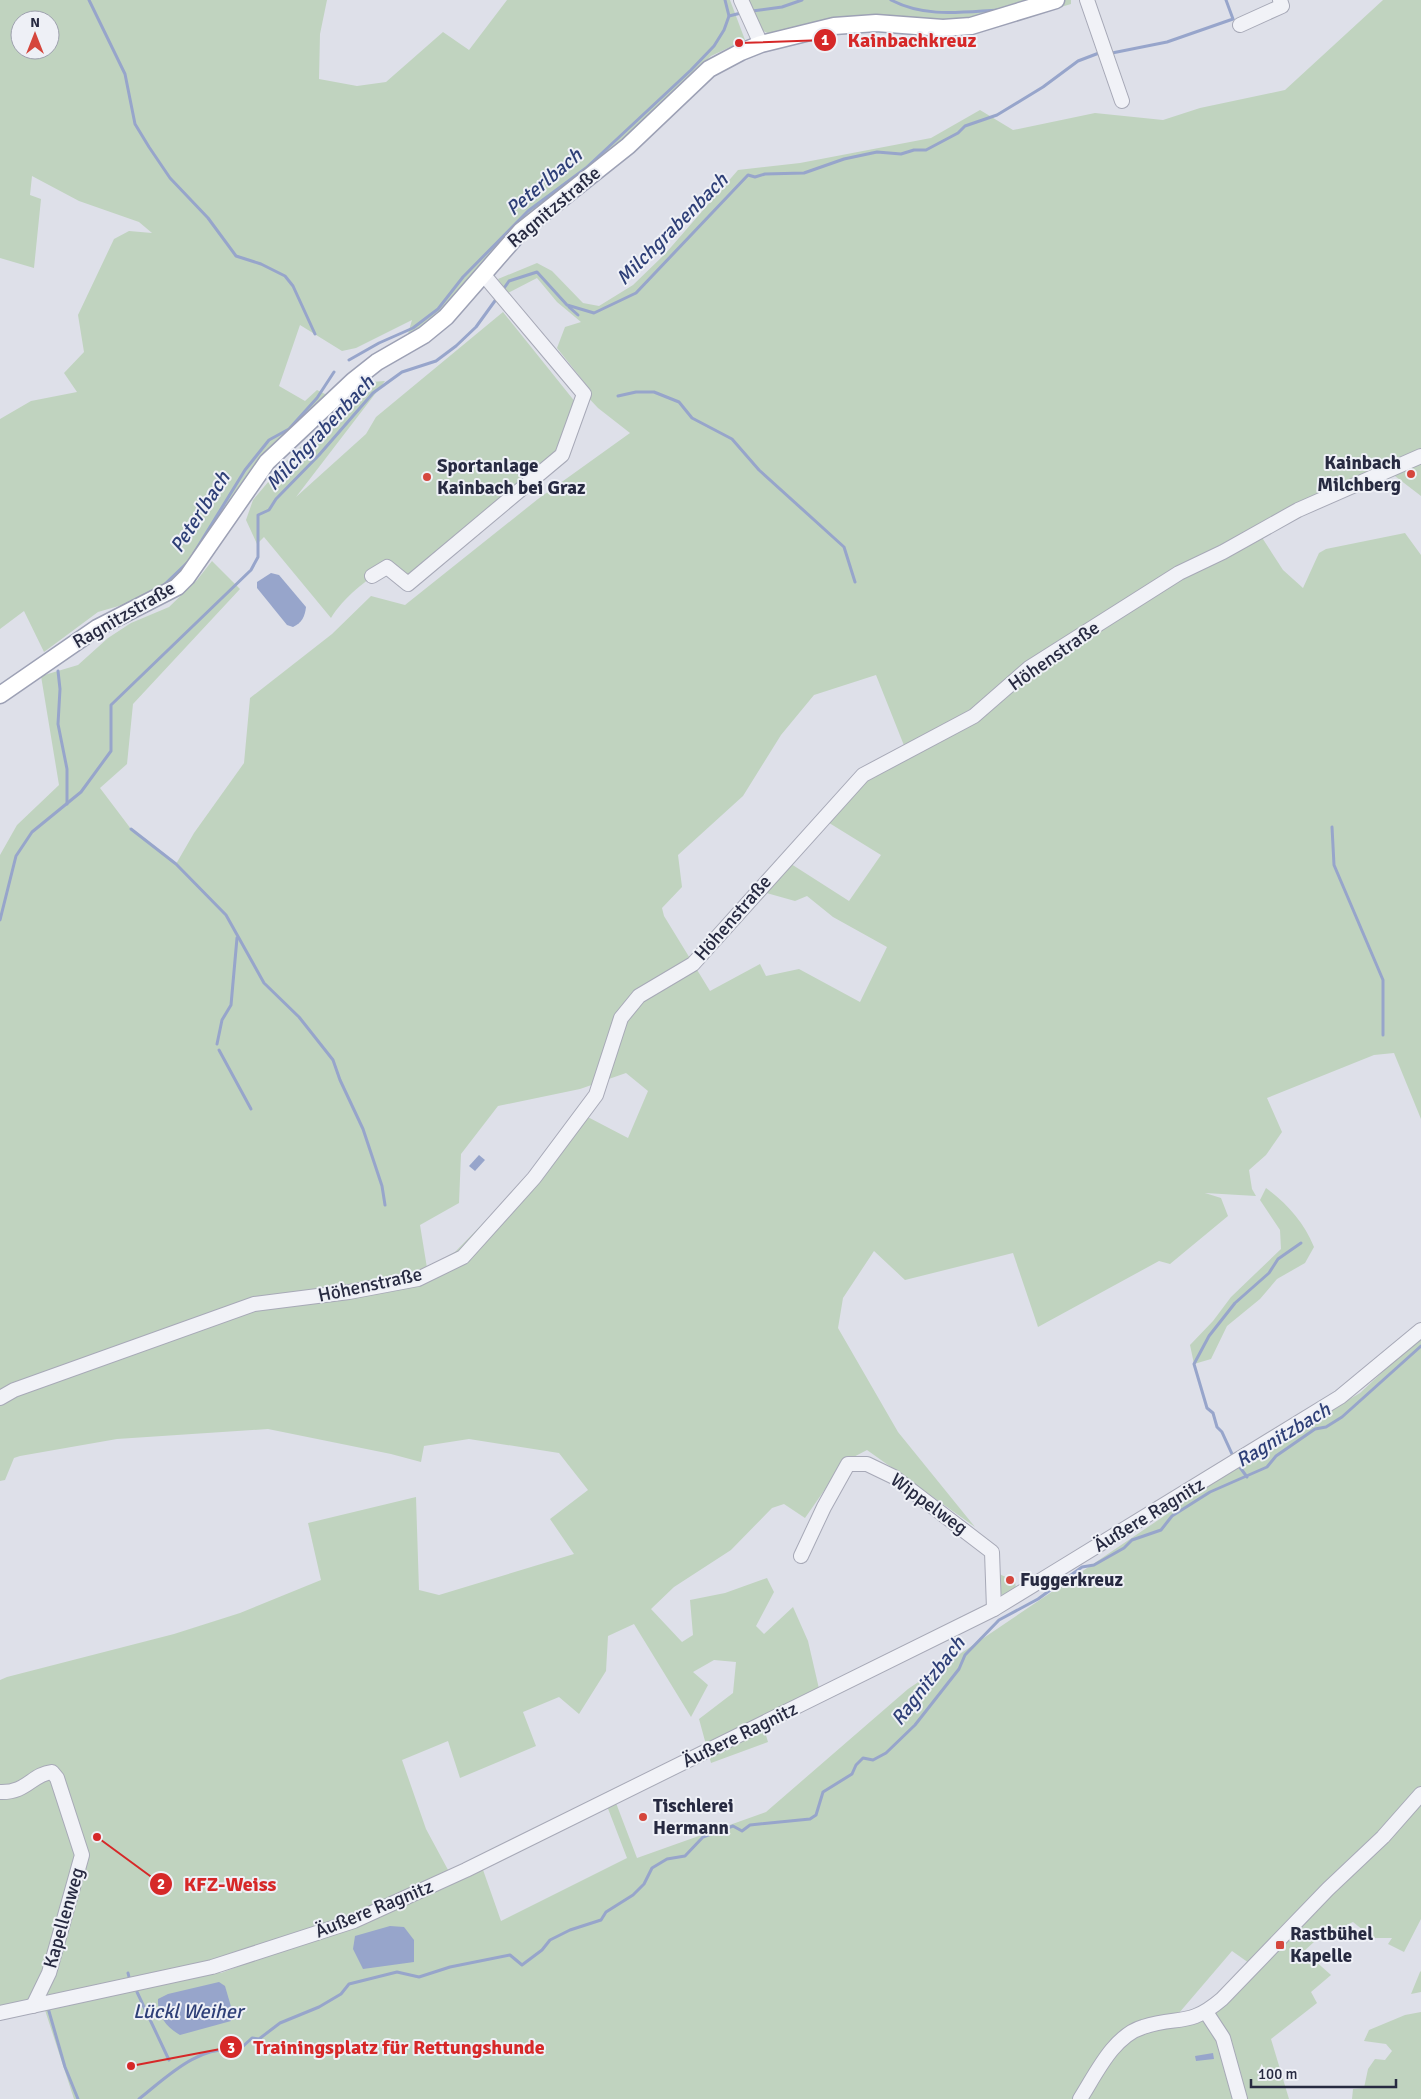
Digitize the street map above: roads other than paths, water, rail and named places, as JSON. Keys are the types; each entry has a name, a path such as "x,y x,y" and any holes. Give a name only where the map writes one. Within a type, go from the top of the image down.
{"main road":[{"name":"Ragnitzstraße","path":"0,695 98,628 177,587 187,577 267,462 359,376 377,362 424,335 446,318 521,231 628,146 698,78 721,62 761,44 834,26 876,23 943,28 971,26 1056,0"}],"street":[{"path":"742,0 761,44"},
{"path":"1087,0 1122,101"},
{"path":"1240,25 1282,6 1280,0"},
{"path":"372,576 387,566 408,584 562,455 584,394 483,274"},
{"name":"Höhenstraße","path":"0,1398 14,1390 254,1304 349,1292 418,1279 463,1257 534,1178 596,1095 621,1018 639,996 693,964 863,775 974,716 1029,668 1179,573 1223,552 1298,510 1398,464 1421,456"},
{"name":"Äußere Ragnitz","path":"0,2013 212,1967 354,1921 475,1866 994,1609 1340,1397 1421,1330"},
{"name":"Wippelweg","path":"800,1556 848,1464 867,1464 894,1476 992,1552 994,1609"},
{"name":"Kapellenweg","path":"0,1792 19,1791 45,1773 52,1772 57,1778 82,1855 49,1973 33,2006"},
{"path":"1080,2099 1110,2052 1133,2032 1150,2025 1192,2019 1206,2012 1222,1999 1341,1876 1383,1837 1421,1794"},
{"path":"1206,2012 1223,2038 1240,2099"}],"water":[{"path":"271,573 279,575 306,607 302,619 293,627 287,625 257,588 257,582"},
{"path":"479,1155 485,1160 475,1171 469,1166"},
{"path":"390,1926 404,1927 414,1940 414,1962 363,1969 353,1949 355,1936"},
{"name":"Lückl Weiher","path":"219,1982 225,1986 232,2010 231,2021 180,2035 163,2020 159,2010 158,1999 168,1994"},
{"path":"1213,2053 1214,2059 1196,2061 1195,2056"}],"waterway":[{"path":"89,0 125,74 135,124 149,147 170,178 208,218 236,256 261,264 285,276 293,286 315,334"},
{"name":"Peterlbach","path":"349,360 379,343 413,328 438,309 463,277 528,211 586,168 691,70 714,46 724,30 729,16 725,0"},
{"path":"752,11 782,7 802,0"},
{"path":"891,0 904,6 930,12 998,10"},
{"name":"Milchgrabenbach","path":"1112,53 1167,42 1233,19 1226,0"},
{"path":"729,16 741,13"},
{"name":"Milchgrabenbach","path":"502,291 509,281 537,272 567,305 594,313 636,293 748,175 755,177 765,174 804,173 844,159 877,152 901,154 914,150 926,150 958,133 965,126 997,115 1043,87 1078,61 1099,53"},
{"name":"Milchgrabenbach","path":"0,920 16,856 32,832 81,792 111,751 111,705 251,570 258,557 258,515 269,510 276,499 319,455 373,393 402,372 436,361 456,346 476,327 497,298"},
{"name":"Milchgrabenbach","path":"569,307 578,315"},
{"name":"Peterlbach","path":"194,553 245,470 269,440 289,429 317,398 334,372"},
{"path":"618,396 636,392 654,392 679,402 692,418 732,439 759,470 844,547 855,582"},
{"name":"Peterlbach","path":"164,585 188,562"},
{"name":"Peterlbach","path":"121,607 158,588"},
{"name":"Peterlbach","path":"58,671 60,689 58,724 67,769 67,804"},
{"path":"1332,827 1334,865 1383,980 1383,1035"},
{"path":"131,829 176,864 226,915 264,983 299,1017 333,1060 340,1080 363,1129 382,1186 385,1205"},
{"path":"217,1044 222,1020 231,1005 237,938"},
{"path":"219,1050 251,1109"},
{"path":"1233,1456 1222,1432 1217,1427 1213,1413 1207,1408 1194,1364 1209,1336 1235,1303 1269,1273 1278,1259 1301,1243"},
{"name":"Ragnitzbach","path":"139,2099 173,2072 197,2057 224,2049 239,2050 252,2038 259,2039 280,2023 319,2007 341,1994 349,1984 397,1972 419,1977 450,1967 510,1955 522,1965 542,1950 550,1940 570,1930 601,1920 606,1912 633,1895 644,1884 652,1868 667,1859 685,1856 703,1837 733,1826 742,1831 750,1825 810,1819 816,1815 823,1792 852,1774 856,1765 863,1758 873,1760 886,1753 915,1725 959,1669 965,1655 999,1620 1038,1599 1082,1567 1094,1565 1124,1548 1132,1540 1161,1530 1172,1516 1210,1492 1267,1467 1276,1456 1315,1429 1326,1427 1342,1417 1421,1346"},
{"path":"1239,1466 1247,1477"},
{"path":"128,1973 129,1977"},
{"path":"137,1992 169,2060"},
{"path":"48,2008 65,2067 78,2099"}],"place":[{"name":"Kainbachkreuz","path":"739,43"},
{"name":"Kainbach Milchberg","path":"1411,474"},
{"name":"Sportanlage Kainbach bei Graz","path":"427,477"},
{"name":"Fuggerkreuz","path":"1010,1580"},
{"name":"Tischlerei Hermann","path":"643,1817"},
{"name":"KFZ-Weiss","path":"97,1837"},
{"name":"Rastbühel Kapelle","path":"1280,1945"},
{"name":"Trainingsplatz für Rettungshunde","path":"131,2066"}]}
